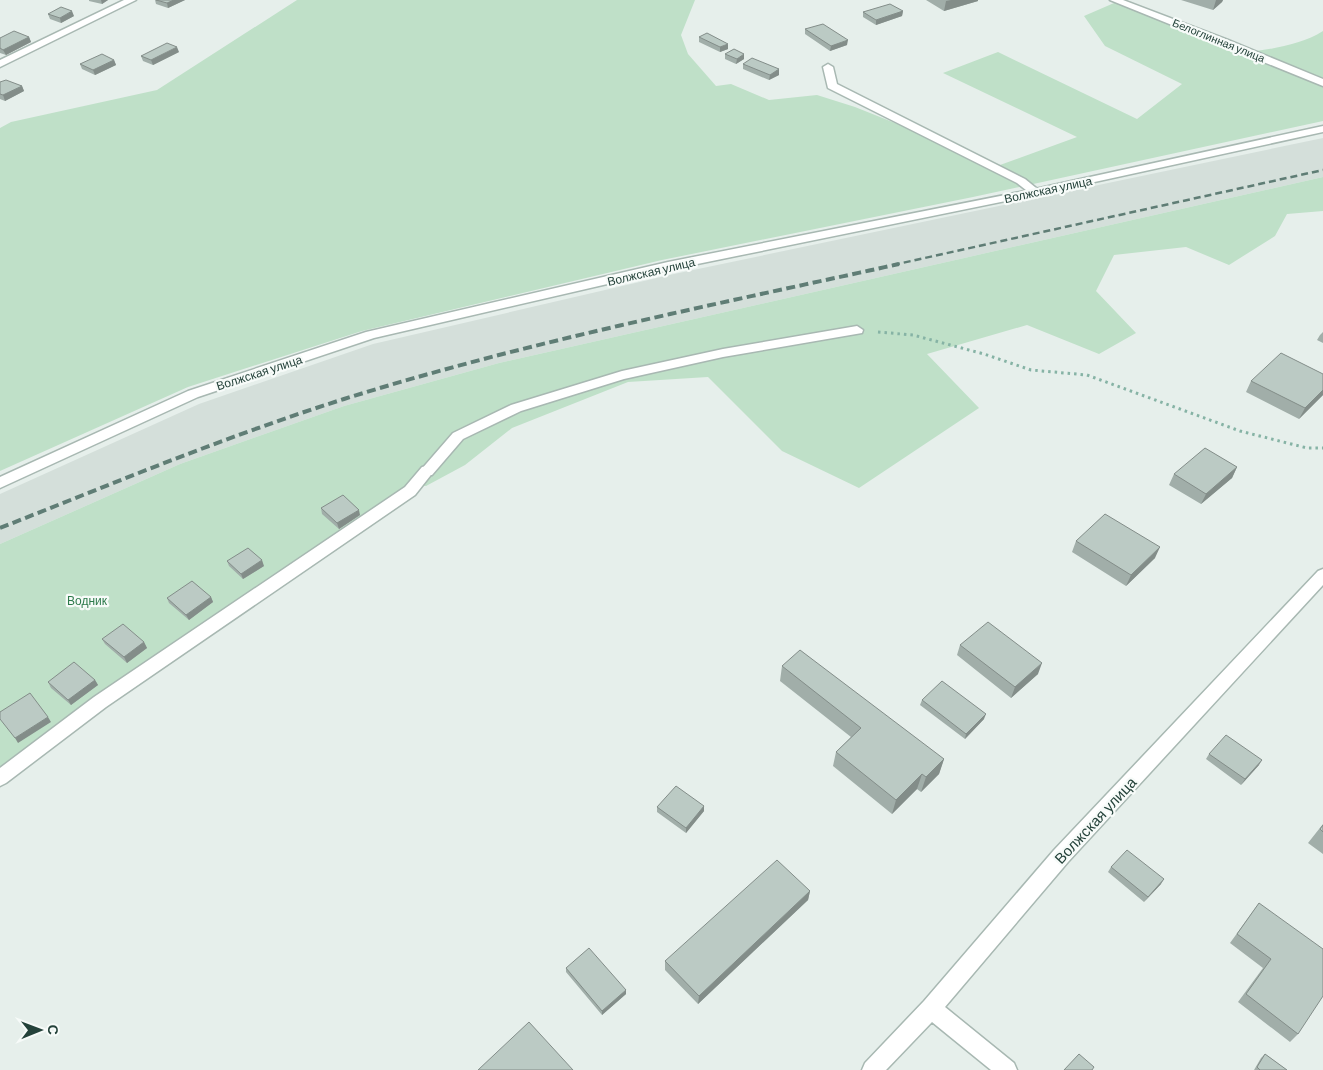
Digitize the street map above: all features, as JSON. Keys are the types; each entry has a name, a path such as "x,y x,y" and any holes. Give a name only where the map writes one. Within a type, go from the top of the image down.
{"street":[{"path":"0,64 131,0"},
{"name":"Белоглинная улица","path":"1115,0 1225,42 1323,83"},
{"path":"828,67 832,86 1021,181 1035,192"},
{"name":"Волжская улица","path":"0,482 193,394 372,335 668,266 1035,192 1323,129"},
{"path":"0,778 100,702 410,491 458,436 516,408 622,375 724,353 857,330"},
{"name":"Волжская улица","path":"872,1070 931,1008 1061,856 1323,575"},
{"path":"931,1008 1007,1070"}],"path":[{"path":"857,330 913,335 984,354 1031,370 1088,376 1240,431 1307,448 1323,448"}],"shaded area":[{"path":"1323,138 1323,177 499,363 344,406 180,464 0,544 0,494 199,404 373,344 674,274"}],"green space":[{"path":"297,0 695,0 681,35 688,54 716,86 731,84 769,100 817,95 855,107 1000,165 1077,137 943,73 998,52 1137,119 1182,84 1105,46 1084,16 1121,0 1256,51 1308,39 1323,31 1323,121 973,197 662,260 362,331 188,387 0,471 0,128 11,122 157,90"},
{"name":"Водник","path":"1323,177 1323,211 1287,214 1275,236 1229,265 1186,247 1114,255 1096,291 1136,333 1099,354 1027,325 927,354 979,408 859,488 782,451 708,377 628,382 512,428 465,465 426,486 410,485 0,770 0,544 180,464 344,406 499,363"}],"building":[{"path":"156,0 174,0 167,3"},
{"path":"890,4 903,11 876,20 863,12"},
{"path":"61,7 72,11 60,18 48,14"},
{"path":"823,24 848,40 831,46 805,29"},
{"path":"14,31 29,37 3,50 0,48 0,38"},
{"path":"707,33 728,44 720,47 699,37"},
{"path":"167,43 177,47 151,60 141,56"},
{"path":"734,49 744,54 737,59 725,54"},
{"path":"102,54 114,60 93,70 80,64"},
{"path":"752,58 779,69 770,75 743,64"},
{"path":"6,80 22,86 3,95 0,94 0,82"},
{"path":"1281,353 1323,374 1323,390 1305,408 1251,381"},
{"path":"1205,448 1237,467 1206,494 1174,474"},
{"path":"343,495 359,510 337,523 321,508"},
{"path":"1105,514 1160,547 1131,575 1076,541"},
{"path":"248,548 262,560 241,574 227,561"},
{"path":"192,581 211,597 186,615 167,598"},
{"path":"988,622 1042,663 1015,687 960,645"},
{"path":"123,624 144,642 124,657 102,639"},
{"path":"800,650 944,759 926,777 922,774 896,800 836,752 861,728 782,666"},
{"path":"74,662 95,680 68,700 48,682"},
{"path":"942,681 986,714 966,734 922,700"},
{"path":"30,693 48,717 15,738 0,719 0,712"},
{"path":"1226,735 1262,760 1245,779 1209,754"},
{"path":"676,786 704,806 686,828 657,807"},
{"path":"1127,850 1164,879 1148,897 1111,867"},
{"path":"777,860 810,891 699,996 665,961"},
{"path":"1259,903 1323,949 1323,996 1298,1034 1246,994 1271,959 1237,934"},
{"path":"589,948 626,990 602,1011 566,968"},
{"path":"529,1022 573,1070 478,1070"},
{"path":"1079,1054 1094,1067 1092,1070 1064,1070"},
{"path":"1265,1054 1287,1070 1260,1070 1257,1067"}],"railway":[{"path":"893,265 1323,170"},
{"path":"0,528 257,428 412,379 551,342 899,264"}]}
